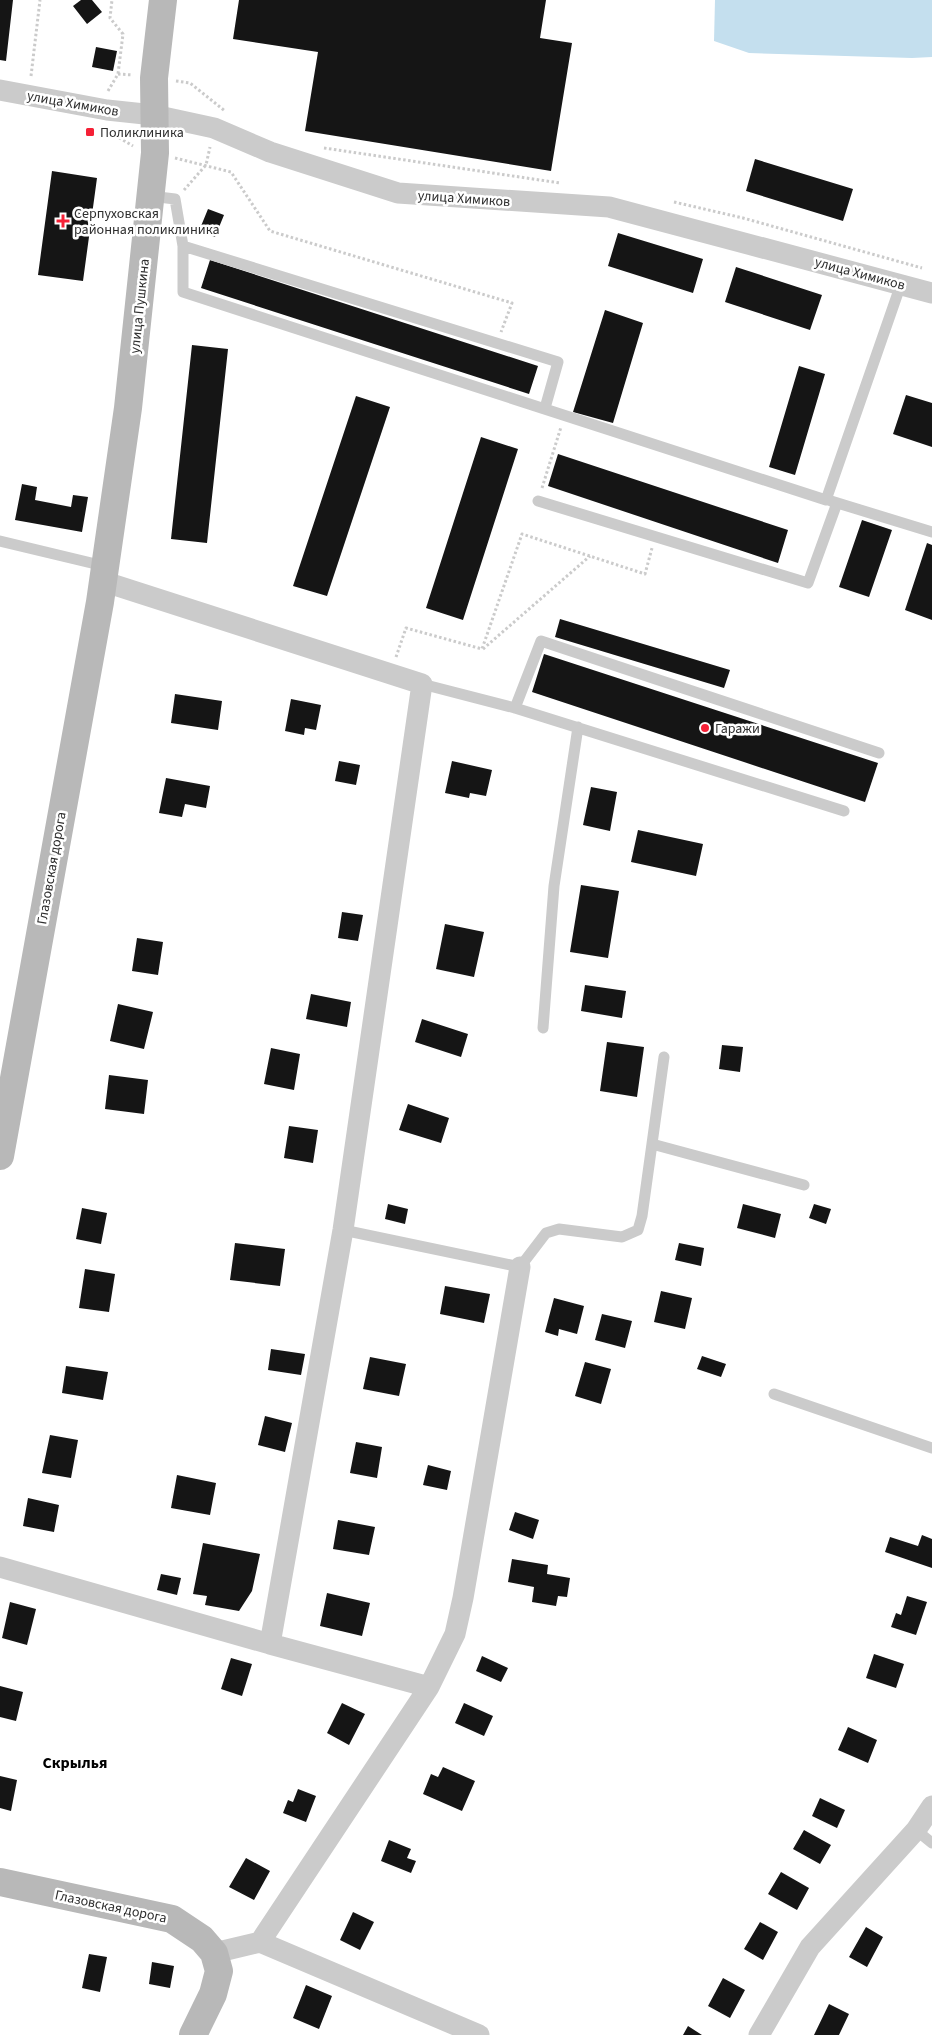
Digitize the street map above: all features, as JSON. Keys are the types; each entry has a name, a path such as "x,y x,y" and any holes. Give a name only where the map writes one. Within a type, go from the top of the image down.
{"street":[{"name":"улица Пушкина","path":"103,573 163,198 155,153 154,78 163,0"},
{"name":"улица Химиков","path":"0,90 107,110 221,120 270,152 398,193 609,207 932,293"},
{"path":"103,573 422,684 343,1230 270,1644"},
{"name":"Глазовская дорога","path":"0,1156 4,1103 100,602 103,573"},
{"path":"260,1942 429,1687 455,1634 463,1598 520,1267"},
{"path":"0,1567 429,1687"},
{"path":"759,2035 810,1947 924,1837 932,1806"},
{"name":"Глазовская дорога","path":"0,1882 172,1919 202,1939 214,1953"},
{"path":"194,2035 213,1994 219,1971 214,1953 260,1942 479,2035"}],"lane":[{"path":"163,198 183,246 183,292 832,502 932,532"},
{"path":"183,246 558,362 545,408"},
{"path":"538,501 808,583 900,284"},
{"path":"0,541 103,573"},
{"path":"515,708 541,641 879,753"},
{"path":"422,684 515,708 844,810"},
{"path":"543,1028 554,886 578,727"},
{"path":"343,1230 520,1267 546,1233 559,1229 622,1237 638,1230 664,1058"},
{"path":"652,1144 804,1185"},
{"path":"774,1394 932,1448"}],"path":[{"path":"23,76 31,78 40,0"},
{"path":"98,89 108,91 118,74 123,34 110,18 112,0"},
{"path":"118,74 190,83 219,106 221,120 206,165 163,198"},
{"path":"219,106 221,120"},
{"path":"317,146 563,183"},
{"path":"206,165 231,172 270,231 512,303 497,344"},
{"path":"670,202 743,218 924,269"},
{"path":"538,501 565,415"},
{"path":"482,649 522,534 645,574 656,537"},
{"path":"482,649 590,556"},
{"path":"391,674 406,628 482,649"}],"water":[{"path":"715,0 932,0 932,57 749,53 714,41"}],"building":[{"path":"0,0 13,0 6,61 0,60"},
{"path":"81,0 92,0 102,12 87,24 73,6"},
{"path":"239,0 546,0 540,38 572,43 551,171 305,131 318,52 233,39"},
{"path":"96,47 117,51 113,71 92,67"},
{"path":"755,159 853,189 843,221 746,191"},
{"path":"52,171 97,178 83,281 38,275"},
{"path":"208,209 224,215 215,237 199,231"},
{"path":"618,233 703,259 693,293 608,266"},
{"path":"210,260 538,366 529,394 201,288"},
{"path":"736,267 822,295 810,330 725,302"},
{"path":"605,310 643,323 613,423 573,412"},
{"path":"192,345 228,349 207,543 171,539"},
{"path":"799,366 825,374 795,475 769,467"},
{"path":"906,395 932,403 932,447 893,434"},
{"path":"356,396 390,407 327,596 293,586"},
{"path":"481,437 518,449 463,620 426,608"},
{"path":"558,454 788,530 778,563 548,486"},
{"path":"22,484 37,487 35,500 71,507 73,495 88,497 82,532 15,520"},
{"path":"862,520 892,530 869,597 839,587"},
{"path":"927,543 932,545 932,620 905,610"},
{"path":"560,619 730,670 724,688 555,637"},
{"name":"Гаражи","path":"544,654 878,763 865,802 532,692"},
{"path":"175,694 222,701 218,730 171,723"},
{"path":"291,699 321,705 316,730 305,728 304,735 285,731"},
{"path":"339,761 360,765 356,785 335,781"},
{"path":"452,761 492,770 486,796 470,793 469,798 445,793"},
{"path":"166,778 210,786 206,808 185,804 182,817 159,813"},
{"path":"591,787 617,792 610,831 583,825"},
{"path":"638,830 703,844 696,876 631,862"},
{"path":"581,885 619,891 608,958 570,952"},
{"path":"342,912 363,915 358,941 338,938"},
{"path":"445,924 484,932 474,977 436,969"},
{"path":"137,938 163,942 158,975 132,971"},
{"path":"585,985 626,991 622,1018 581,1011"},
{"path":"311,994 351,1002 347,1027 306,1019"},
{"path":"118,1004 153,1012 144,1049 110,1041"},
{"path":"422,1019 468,1034 461,1057 415,1042"},
{"path":"607,1042 644,1047 637,1097 600,1091"},
{"path":"722,1045 743,1047 740,1072 719,1069"},
{"path":"271,1048 300,1054 294,1090 264,1084"},
{"path":"109,1075 148,1080 144,1114 105,1109"},
{"path":"408,1104 449,1118 441,1143 399,1130"},
{"path":"289,1126 318,1130 313,1163 284,1158"},
{"path":"388,1204 408,1209 405,1224 385,1219"},
{"path":"743,1204 781,1214 775,1238 737,1228"},
{"path":"814,1204 831,1209 826,1224 809,1218"},
{"path":"82,1208 107,1213 101,1244 76,1239"},
{"path":"235,1243 285,1249 280,1286 230,1280"},
{"path":"679,1243 704,1248 701,1266 675,1260"},
{"path":"85,1269 115,1274 109,1312 79,1308"},
{"path":"445,1286 490,1294 484,1323 440,1314"},
{"path":"661,1291 692,1298 685,1329 654,1322"},
{"path":"554,1298 584,1306 577,1334 559,1329 558,1336 545,1332"},
{"path":"602,1314 632,1321 625,1348 595,1340"},
{"path":"271,1349 305,1354 301,1375 268,1370"},
{"path":"702,1356 726,1364 721,1377 697,1369"},
{"path":"370,1357 406,1364 399,1396 363,1389"},
{"path":"585,1362 611,1369 601,1404 575,1396"},
{"path":"66,1366 108,1372 103,1400 62,1393"},
{"path":"265,1416 292,1423 285,1452 258,1445"},
{"path":"50,1435 78,1440 71,1478 42,1473"},
{"path":"356,1442 382,1447 377,1478 350,1473"},
{"path":"428,1465 451,1471 447,1490 423,1485"},
{"path":"177,1475 216,1483 210,1515 171,1508"},
{"path":"28,1498 59,1505 54,1532 23,1526"},
{"path":"515,1512 539,1520 533,1539 509,1530"},
{"path":"338,1520 375,1527 369,1555 333,1549"},
{"path":"922,1535 932,1539 932,1568 885,1552 890,1537 918,1546"},
{"path":"203,1543 260,1554 252,1591 239,1611 205,1605 207,1596 193,1594"},
{"path":"512,1559 548,1565 547,1574 570,1578 567,1597 558,1596 556,1606 532,1602 534,1587 508,1582"},
{"path":"161,1574 181,1578 177,1595 157,1590"},
{"path":"327,1593 370,1603 362,1636 320,1626"},
{"path":"907,1596 927,1602 916,1635 891,1627 896,1613 901,1615"},
{"path":"10,1602 36,1609 27,1645 2,1638"},
{"path":"874,1654 904,1664 896,1688 866,1678"},
{"path":"482,1656 508,1668 501,1682 476,1671"},
{"path":"231,1658 252,1664 242,1696 221,1689"},
{"path":"0,1686 23,1692 16,1721 0,1717"},
{"path":"342,1703 365,1714 349,1745 327,1733"},
{"path":"464,1703 493,1716 484,1736 455,1723"},
{"path":"848,1727 877,1740 868,1763 838,1750"},
{"path":"443,1767 475,1781 462,1811 423,1794 431,1774 438,1777"},
{"path":"0,1776 17,1780 11,1811 0,1808"},
{"path":"298,1789 316,1796 306,1822 283,1813 288,1800 293,1802"},
{"path":"820,1798 845,1810 837,1828 812,1816"},
{"path":"804,1830 831,1845 820,1864 793,1849"},
{"path":"389,1840 411,1849 407,1858 416,1861 411,1873 381,1861"},
{"path":"246,1858 270,1871 254,1900 229,1887"},
{"path":"781,1872 809,1888 797,1910 768,1894"},
{"path":"353,1912 374,1922 360,1950 340,1940"},
{"path":"760,1922 778,1932 763,1960 744,1949"},
{"path":"866,1927 883,1937 867,1967 849,1957"},
{"path":"89,1954 107,1957 100,1992 82,1988"},
{"path":"152,1962 174,1966 170,1988 149,1984"},
{"path":"723,1978 745,1990 730,2018 708,2006"},
{"path":"306,1985 332,1996 319,2029 293,2018"},
{"path":"829,2004 849,2014 839,2035 814,2035"},
{"path":"688,2026 702,2035 683,2035"}],"place":[{"name":"Поликлиника","path":"90,132"},
{"name":"Серпуховская районная поликлиника","path":"63,221"},
{"name":"Гаражи","path":"705,728"}],"district":[{"name":"Скрылья","path":"75,1762"}]}
